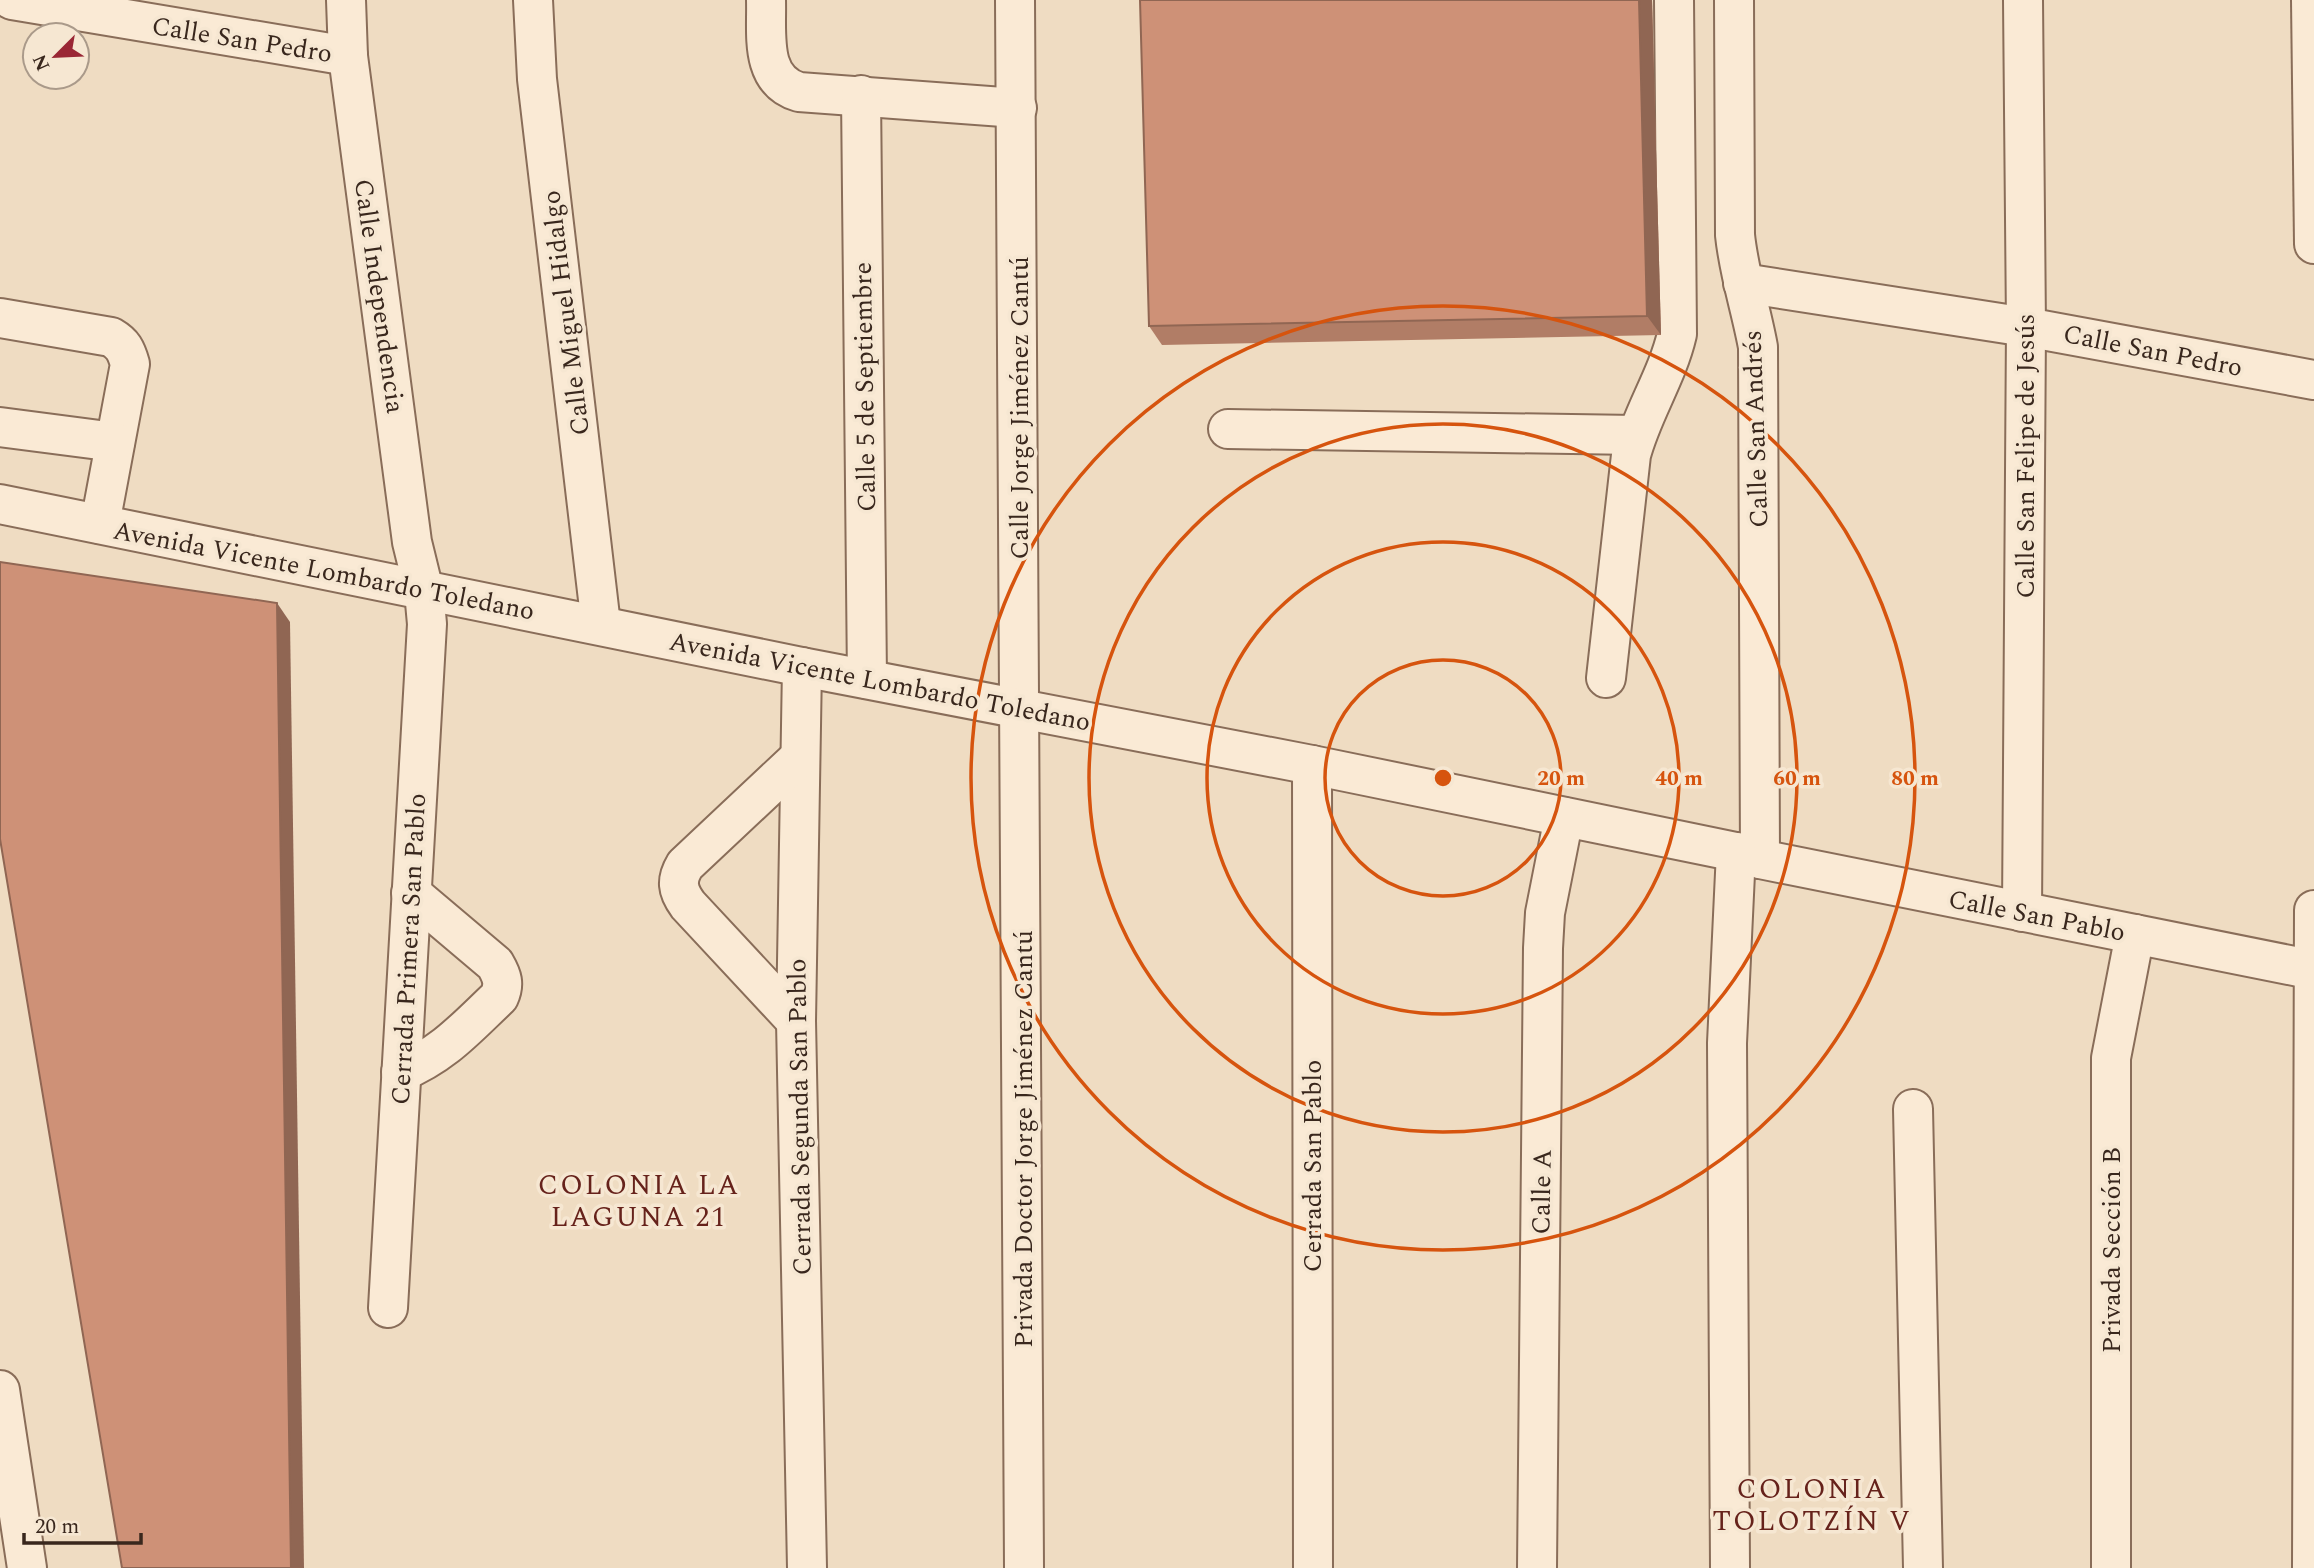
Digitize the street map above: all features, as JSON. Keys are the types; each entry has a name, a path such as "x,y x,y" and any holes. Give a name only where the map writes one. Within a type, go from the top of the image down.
{"street":[{"name":"Calle San Pedro","path":"13,0 348,56"},
{"name":"Calle Independencia","path":"346,0 348,56 412,542 424,591"},
{"name":"Calle Miguel Hidalgo","path":"533,0 537,79 601,625"},
{"path":"766,0 770,66 786,88 799,92 1017,108"},
{"name":"Calle Jorge Jiménez Cantú","path":"1015,0 1021,709"},
{"path":"1606,678 1631,455 1636,435 1671,359 1677,334 1674,0"},
{"name":"Calle San Andrés","path":"1734,0 1735,235 1742,283 1751,310 1758,347 1748,856"},
{"name":"Calle San Felipe de Jesús","path":"2022,912 2026,327 2023,0"},
{"path":"2311,0 2314,244"},
{"name":"Calle 5 de Septiembre","path":"861,95 867,679"},
{"name":"Calle San Pedro","path":"1742,283 2026,327 2314,380"},
{"path":"0,318 111,337 123,345 130,364 100,524"},
{"path":"0,427 115,442"},
{"path":"1228,429 1636,435"},
{"name":"Avenida Vicente Lombardo Toledano","path":"0,503 802,667 1312,765 1748,856"},
{"name":"Cerrada Primera San Pablo","path":"388,1308 427,624 424,591"},
{"name":"Cerrada Segunda San Pablo","path":"802,667 796,1021 807,1568"},
{"name":"Privada Doctor Jorge Jiménez Cantú","path":"1021,709 1024,1568"},
{"path":"796,1021 688,905 678,886 679,876 685,865 800,757"},
{"name":"Cerrada San Pablo","path":"1312,765 1313,1568"},
{"name":"Calle A","path":"1537,1568 1543,948 1545,913 1564,817"},
{"path":"1730,1568 1727,1044 1748,856"},
{"name":"Calle San Pablo","path":"1748,856 2314,970"},
{"path":"401,1072 421,1064 445,1049 499,997 503,987 495,964 411,893"},
{"path":"2312,1568 2314,910"},
{"name":"Privada Sección B","path":"2111,1568 2111,1058 2135,934"},
{"path":"1913,1109 1923,1568"},
{"path":"0,1390 27,1568"}],"building":[{"path":"1140,0 1639,0 1647,316 1149,326"},
{"path":"0,562 277,603 291,1568 122,1568 0,839"}],"district":[{"name":"COLONIA LA LAGUNA 21","path":"639,1200"},
{"name":"COLONIA TOLOTZÍN V","path":"1812,1504"}]}
